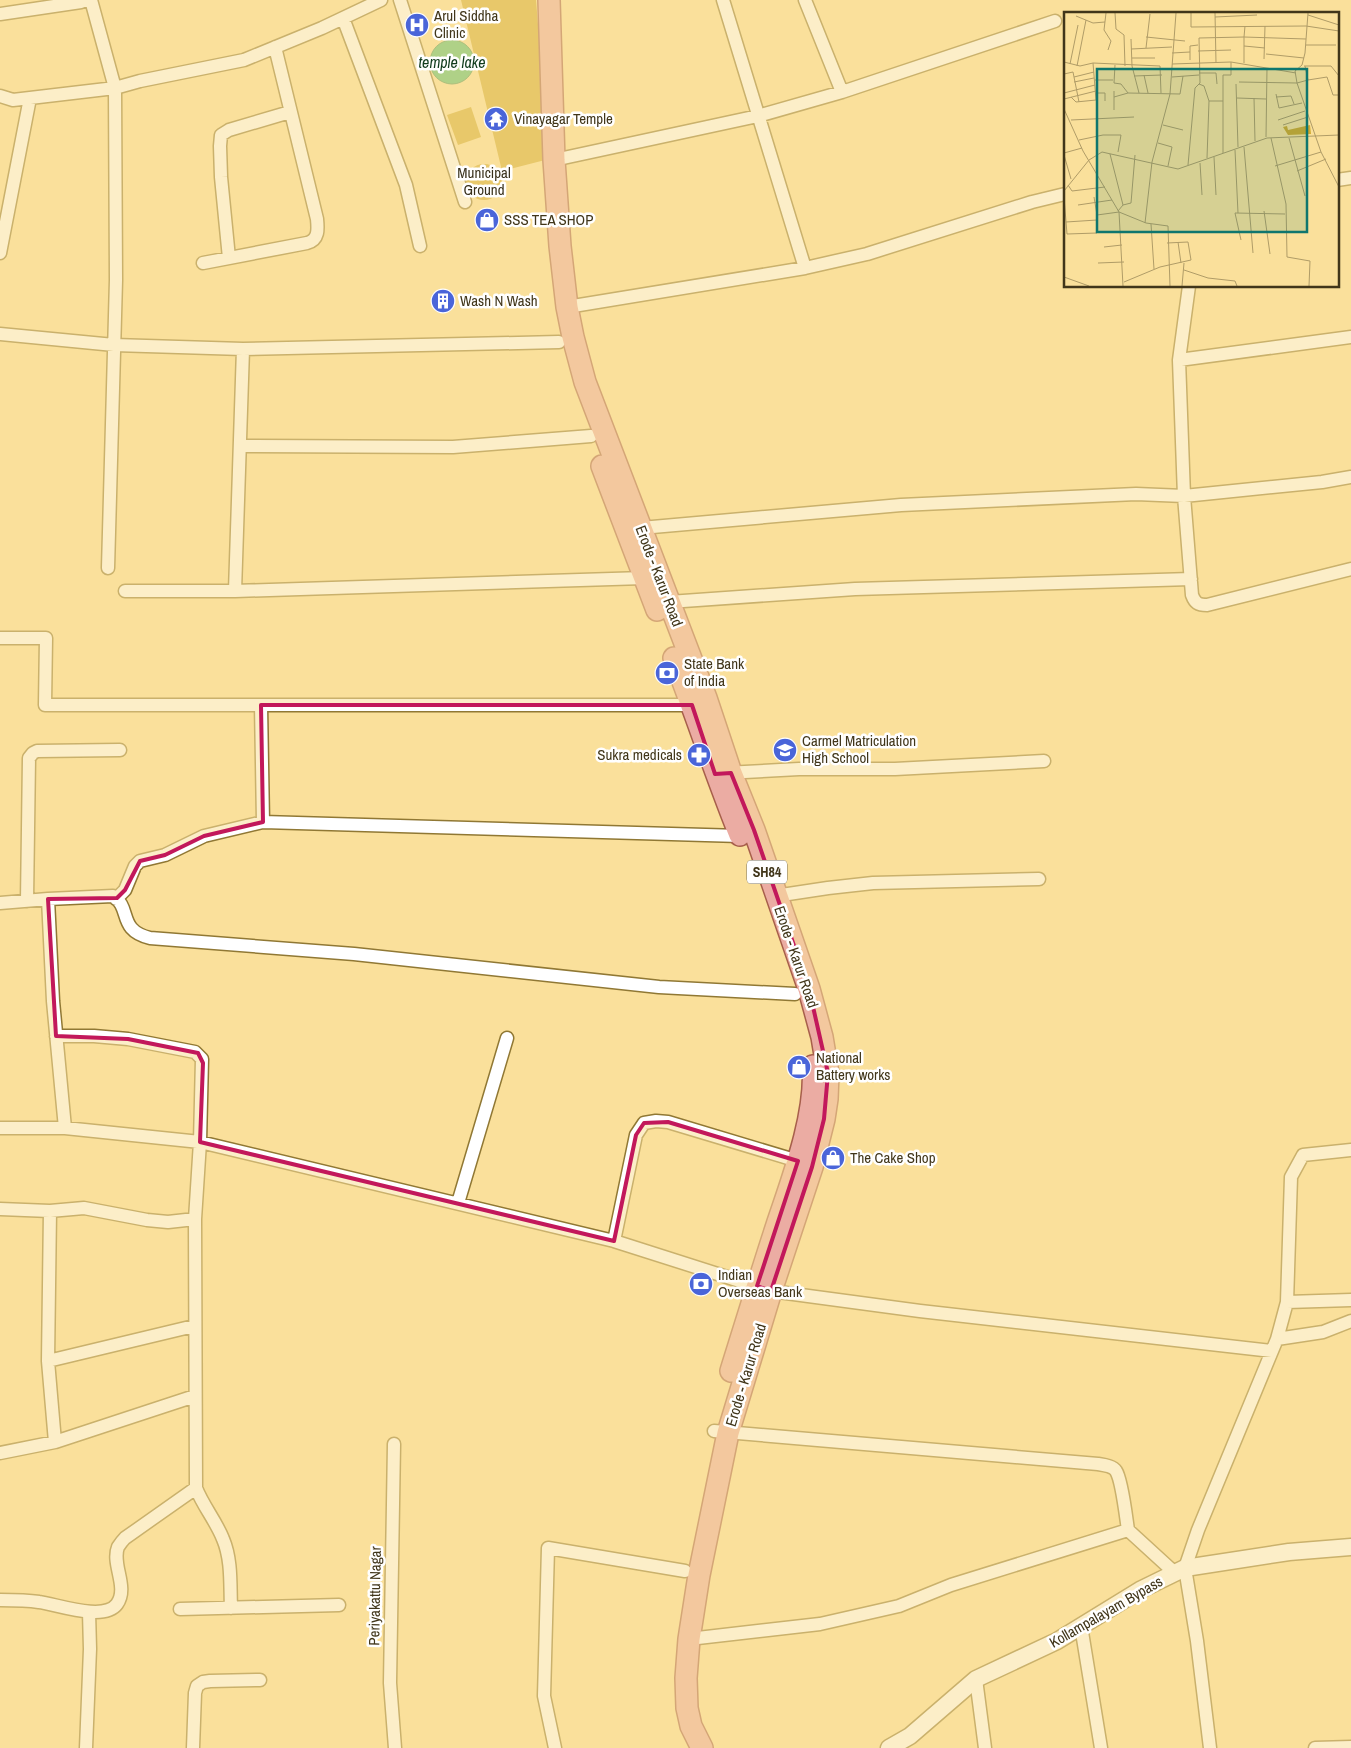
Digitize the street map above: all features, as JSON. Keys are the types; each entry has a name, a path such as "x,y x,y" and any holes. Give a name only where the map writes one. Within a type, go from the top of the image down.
{"main road":[{"name":"Erode - Karur Road","path":"534,0 546,248 552,309 559,342 572,388 692,704 723,773 754,830 775,896 809,988 822,1037 828,1072 824,1120 812,1167 764,1289"},
{"name":"Erode - Karur Road","path":"549,0 554,160 560,246 573,338 586,382 706,698 740,836 811,1044 814,1072 811,1108 798,1161 764,1289 721,1432 685,1571 675,1640 673,1693 677,1726 687,1748"},
{"name":"Erode - Karur Road","path":"702,1748 691,1726 687,1708 686,1678 689,1639 721,1432"}],"street":[{"path":"0,14 86,0"},
{"path":"91,0 115,88 116,280 108,568"},
{"path":"0,96 13,100 115,88 140,81 244,60 322,28 381,0"},
{"path":"400,0 465,202"},
{"path":"723,0 805,268"},
{"path":"805,0 842,92"},
{"path":"343,18 406,185 420,246"},
{"path":"554,160 758,116 842,92 1055,21"},
{"path":"203,263 307,243 315,238 317,219 275,47"},
{"path":"0,253 30,98"},
{"path":"229,258 221,177 221,136 230,130 290,112"},
{"path":"1338,180 1351,178"},
{"path":"567,306 805,268 867,254 1032,202 1064,194"},
{"path":"1189,288 1180,360 1184,496 1192,595 1195,602 1200,605 1206,605 1351,569"},
{"path":"0,334 114,346 243,349 559,342"},
{"path":"1180,360 1351,338"},
{"path":"235,590 243,349"},
{"path":"240,446 453,447 590,436"},
{"path":"641,528 901,505 1136,494 1184,496 1322,482 1351,477"},
{"path":"125,591 235,590 644,578"},
{"path":"669,602 855,589 1191,579"},
{"path":"0,638 46,638 44,705 692,704"},
{"path":"261,705 263,822"},
{"path":"27,901 29,758 37,751 120,750"},
{"path":"723,773 800,769 895,769 1044,761"},
{"path":"116,898 125,890 131,873 140,861 165,855 204,836 263,822 740,836"},
{"path":"775,896 873,883 1039,879"},
{"path":"0,903 48,898 113,896 116,898 131,929 140,935 150,938 345,953 659,987 795,994"},
{"path":"48,898 56,1036 66,1128"},
{"path":"56,1036 94,1036 128,1039 198,1053 203,1063 195,1219 196,1488 200,1500 223,1539 230,1566 232,1608"},
{"path":"458,1203 507,1038"},
{"path":"614,1241 636,1135 644,1123 668,1122 798,1161"},
{"path":"0,1128 66,1128 200,1142 614,1241 764,1289 920,1312 1275,1345 1323,1332 1351,1320"},
{"path":"1210,1748 1197,1641 1180,1570 1275,1345 1287,1302 1291,1177 1303,1155 1351,1150"},
{"path":"0,1209 50,1211 84,1208 154,1220 182,1221 195,1219"},
{"path":"50,1211 48,1361 55,1442"},
{"path":"1287,1302 1351,1300"},
{"path":"48,1361 194,1326"},
{"path":"0,1453 55,1442 195,1396"},
{"path":"721,1432 1110,1466 1116,1470 1119,1479 1128,1530 1180,1570"},
{"name":"Periyakattu Nagar","path":"394,1444 390,1684 395,1748"},
{"path":"0,1600 39,1602 89,1612 108,1609 117,1603 120,1596 118,1546 125,1538 196,1488"},
{"path":"689,1639 820,1624 899,1606 951,1585 1128,1530"},
{"name":"Kollampalayam Bypass","path":"889,1748 910,1736 976,1679 1057,1641 1140,1590 1180,1570 1280,1554 1351,1547"},
{"path":"555,1748 544,1696 548,1548 685,1571"},
{"path":"180,1609 339,1605"},
{"path":"86,1748 90,1649 89,1612"},
{"path":"1081,1626 1101,1748"},
{"path":"976,1679 985,1748"},
{"path":"193,1748 195,1693 197,1686 203,1682 210,1681 260,1680"},
{"path":"1315,1748 1351,1747"}],"highlighted area":[{"path":"261,705 692,705 715,774 731,773 754,830 809,989 828,1073 824,1119 812,1167 771,1291 757,1286 798,1161 668,1122 644,1123 636,1135 614,1241 200,1142 203,1063 198,1053 128,1039 56,1036 48,899 117,898 125,890 140,861 165,855 204,836 263,822"}],"green space":[{"path":"461,0 536,0 549,159 502,171"},
{"path":"471,107 481,137 458,145 447,115"},
{"name":"Municipal Ground","path":"484,164 491,165 497,169 501,175 501,189 497,195 491,199 484,200 477,199 471,195 467,189 466,182 467,175 471,169 477,165"}],"water":[{"name":"temple lake","path":"452,40 464,44 470,50 474,62 470,74 464,80 452,84 440,80 434,74 430,62 434,50 440,44"}],"place":[{"name":"Arul Siddha Clinic","path":"417,25"},
{"name":"Vinayagar Temple","path":"496,119"},
{"name":"SSS TEA SHOP","path":"487,220"},
{"name":"Wash N Wash","path":"443,301"},
{"name":"State Bank of India","path":"667,673"},
{"name":"Carmel Matriculation High School","path":"785,750"},
{"name":"Sukra medicals","path":"699,755"},
{"name":"National Battery works","path":"799,1067"},
{"name":"The Cake Shop","path":"833,1158"},
{"name":"Indian Overseas Bank","path":"701,1284"}]}
